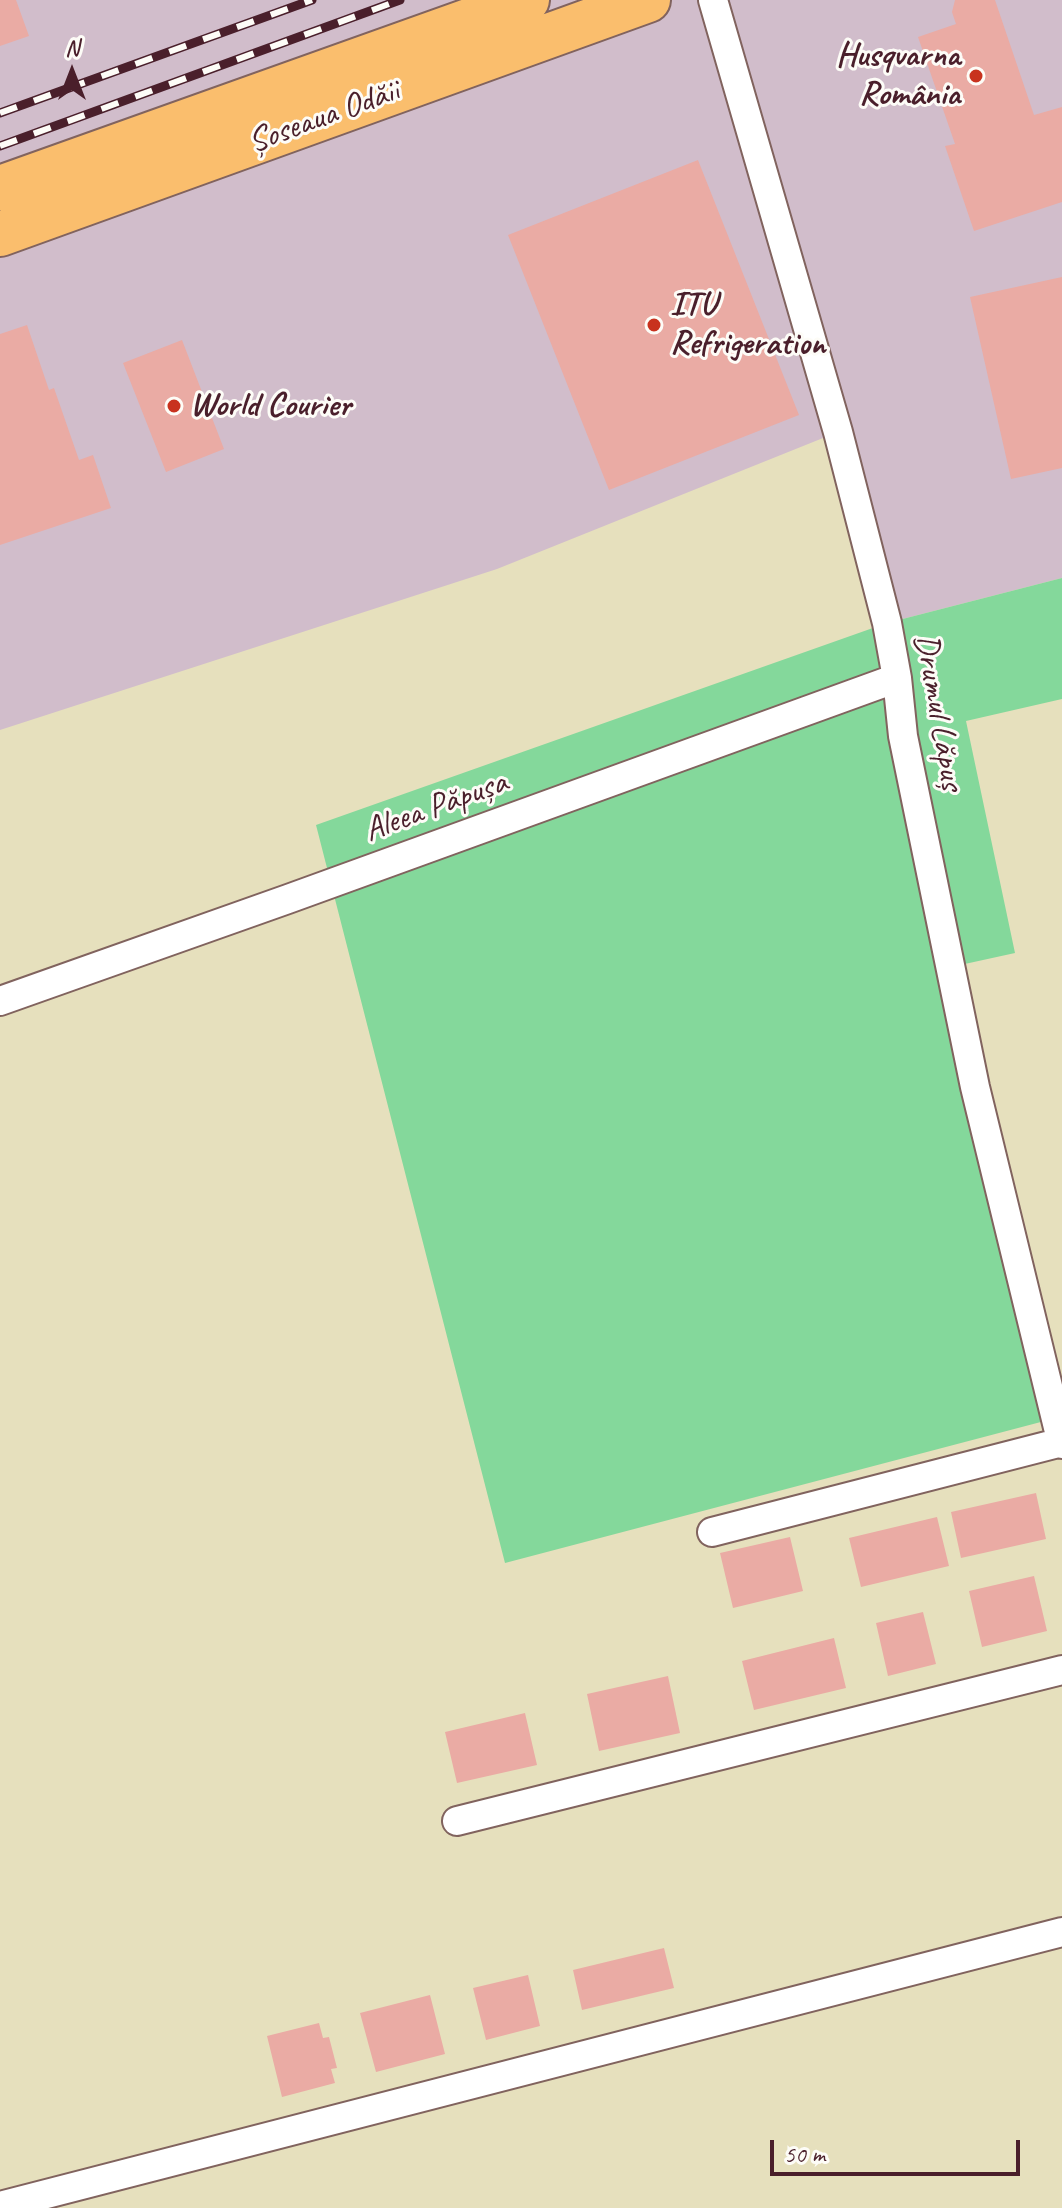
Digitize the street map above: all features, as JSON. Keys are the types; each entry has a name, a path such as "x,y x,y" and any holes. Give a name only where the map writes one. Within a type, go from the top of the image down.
{"main road":[{"name":"Șoseaua Odăii","path":"0,188 527,0"},
{"name":"Șoseaua Odăii","path":"0,234 648,0"}],"street":[{"name":"Drumul Lăpuș","path":"713,0 838,432 887,623 903,736 975,1087 1062,1443"},
{"name":"Aleea Păpușa","path":"0,1001 897,678"},
{"path":"712,1532 1062,1443"},
{"path":"457,1821 1062,1670"},
{"path":"0,2206 1062,1932"}],"shaded area":[{"path":"0,0 1062,0 1062,578 887,623 838,432 497,569 0,730"}],"green space":[{"path":"1062,578 1062,699 966,721 1015,953 951,967 1056,1418 505,1563 316,825 887,623"}],"building":[{"path":"0,0 16,0 29,36 0,46"},
{"path":"955,0 995,0 1034,115 1062,107 1062,202 974,231 945,146 955,144 918,37 956,24 952,12"},
{"name":"ITU Refrigeration","path":"698,160 799,415 609,490 508,235"},
{"path":"1062,277 1062,468 1011,479 970,297"},
{"path":"27,325 49,390 54,388 79,460 93,455 111,508 0,545 0,334"},
{"name":"World Courier","path":"182,340 224,449 166,472 123,363"},
{"path":"1036,1493 1046,1539 961,1558 951,1512"},
{"path":"937,1517 949,1566 861,1587 849,1538"},
{"path":"790,1537 803,1591 733,1608 720,1553"},
{"path":"1034,1576 1047,1631 982,1647 969,1591"},
{"path":"923,1612 936,1664 888,1676 876,1623"},
{"path":"834,1638 846,1688 754,1710 742,1661"},
{"path":"668,1676 680,1733 599,1751 587,1694"},
{"path":"525,1713 537,1765 457,1783 445,1732"},
{"path":"664,1948 674,1988 582,2010 573,1970"},
{"path":"528,1975 540,2026 486,2040 473,1988"},
{"path":"430,1995 445,2054 376,2072 360,2013"},
{"path":"319,2023 323,2038 329,2037 337,2068 331,2069 335,2083 282,2097 267,2036"}],"railway":[{"path":"0,113 312,0"},
{"path":"0,146 400,0"}],"place":[{"name":"Husqvarna România","path":"976,76"},
{"name":"ITU Refrigeration","path":"654,325"},
{"name":"World Courier","path":"174,406"}]}
